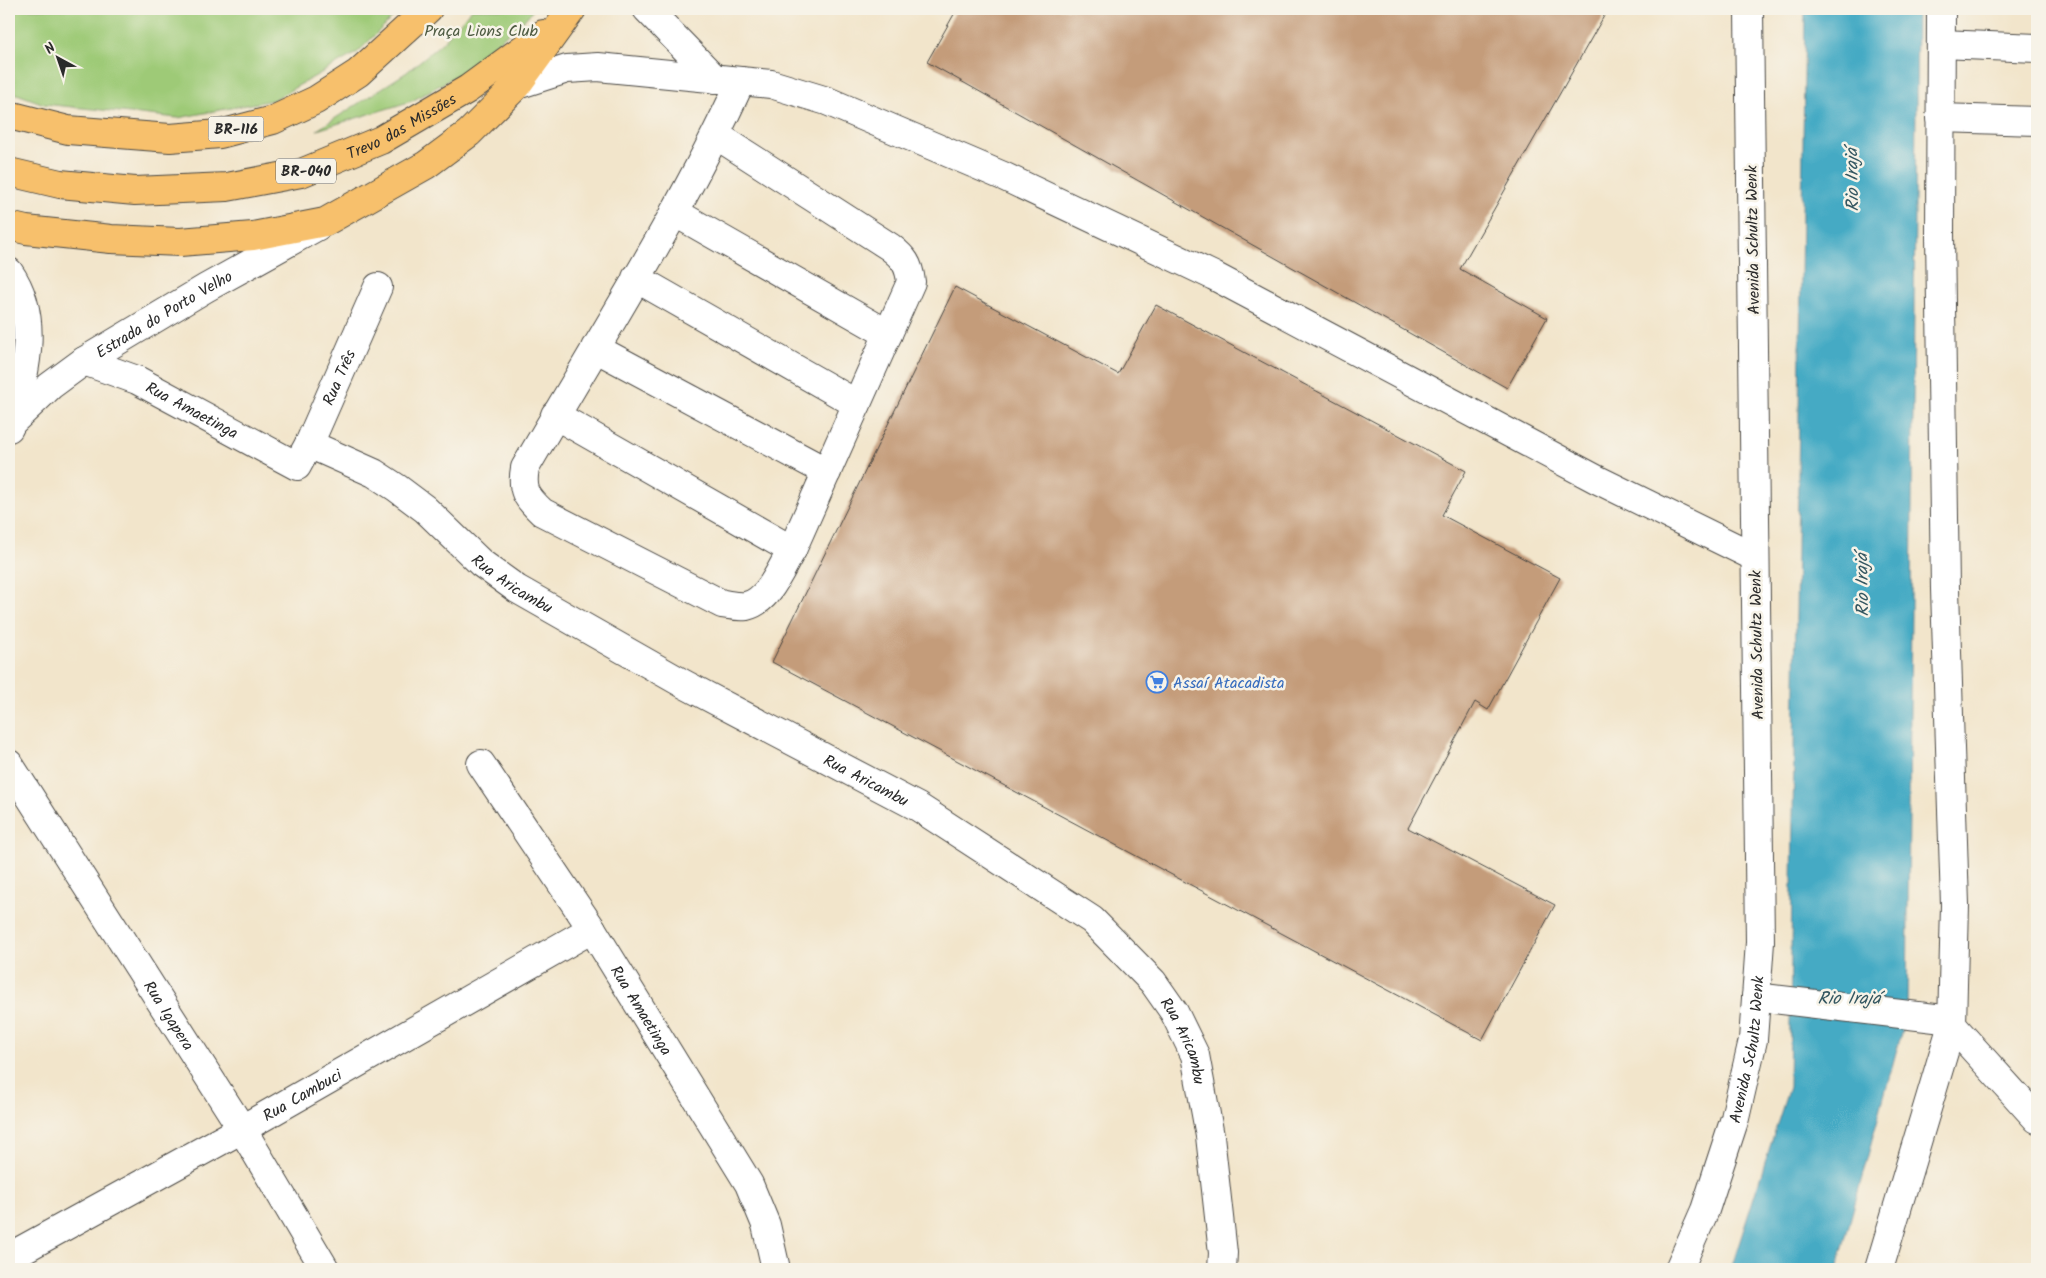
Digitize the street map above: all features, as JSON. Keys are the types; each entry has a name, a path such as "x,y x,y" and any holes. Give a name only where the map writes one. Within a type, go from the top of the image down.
{"highway":[{"name":"BR-116","path":"9,116 68,130 170,138 220,134 273,120 316,100 358,73 428,9"},
{"path":"9,226 26,230 111,239 180,242 253,236 325,222 426,165 469,133 517,85 569,14"},
{"name":"Trevo das Missões","path":"9,172 60,184 135,191 227,188 302,173 381,140 468,89 569,14"}],"street":[{"path":"647,9 728,80"},
{"name":"Avenida Schultz Wenk","path":"1679,1269 1705,1210 1736,1118 1753,1040 1760,942 1749,9"},
{"path":"1879,1269 1952,1022 1954,905 1945,589 1940,118 1941,9"},
{"path":"1941,44 2037,48"},
{"path":"517,85 568,69 598,67 771,84 827,101 1012,180 1214,276 1596,479 1755,557"},
{"path":"716,135 901,256 910,269 911,282 792,550 769,588 759,599 747,606 722,604 542,512 526,494 523,481 525,468 674,212 716,135 728,80"},
{"path":"1940,118 2037,121"},
{"path":"674,212 888,334"},
{"name":"Estrada do Porto Velho","path":"10,417 84,361 206,288 325,222"},
{"name":"Estrada do Porto Velho","path":"9,272 17,284 27,320 27,366 10,417"},
{"path":"636,278 857,404"},
{"name":"Rua Três","path":"303,455 378,288"},
{"path":"595,348 827,472"},
{"name":"Rua Amaetinga","path":"84,361 137,380 303,455"},
{"path":"555,416 792,550"},
{"name":"Rua Aricambu","path":"303,455 374,473 425,509 482,564 517,589 684,684 918,807 1092,920 1153,982 1174,1012 1194,1055 1210,1136 1223,1253 1222,1269"},
{"name":"Rua Igapera","path":"9,764 242,1129 324,1269"},
{"name":"Rua Amaetinga","path":"481,764 592,929 749,1184 766,1225 776,1269"},
{"name":"Rua Cambuci","path":"9,1258 242,1129 592,929"},
{"path":"1756,997 1913,1015 1952,1022 2037,1119"}],"green space":[{"name":"Praça Lions Club","path":"9,9 401,9 358,52 273,100 178,118 44,104 9,91"},
{"name":"Praça Lions Club","path":"472,9 534,9 461,73 412,101 317,130 407,72 443,42"}],"water":[{"name":"Rio Irajá","path":"1805,9 1917,9 1907,1012 1837,1269 1731,1269 1789,1087"}],"building":[{"path":"957,9 1608,9 1460,269 1547,318 1507,388 927,62"},
{"name":"Assaí Atacadista","path":"955,287 1118,374 1156,305 1466,471 1442,515 1560,578 1488,710 1475,702 1408,828 1555,905 1482,1040 772,662"}],"place":[{"name":"Assaí Atacadista","path":"1157,682"}]}
